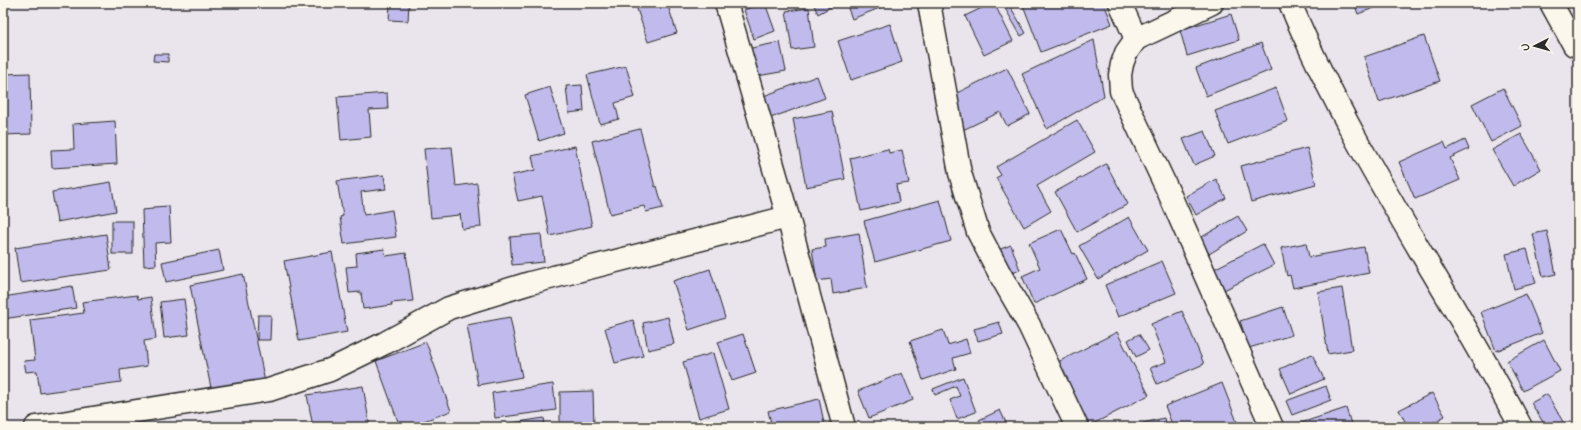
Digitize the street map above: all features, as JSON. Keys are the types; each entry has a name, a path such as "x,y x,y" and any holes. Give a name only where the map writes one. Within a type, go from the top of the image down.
{"street":[{"path":"726,3 788,217 844,427"},
{"path":"929,3 960,173 978,232 1029,325 1077,427"},
{"path":"1120,3 1136,39"},
{"path":"1212,3 1136,39 1126,53 1122,64 1120,75 1121,92 1172,200 1272,427"},
{"path":"1290,3 1303,36 1369,165 1500,387 1521,427"},
{"path":"1551,3 1574,45"},
{"path":"36,427 269,390 330,370 385,343 449,308 530,283 788,217"}],"building":[{"path":"390,3 409,3 408,21 389,20"},
{"path":"635,3 667,3 677,33 648,42"},
{"path":"765,3 775,31 754,39 744,10"},
{"path":"813,3 836,3 836,4 818,14"},
{"path":"846,3 892,3 852,19"},
{"path":"994,3 1013,41 984,55 965,16"},
{"path":"1002,3 1008,3 1026,33 1021,36"},
{"path":"1029,3 1104,3 1112,24 1041,52 1023,5"},
{"path":"1354,3 1387,3 1358,14"},
{"path":"809,8 814,47 792,50 786,11"},
{"path":"1231,14 1239,40 1187,56 1180,30"},
{"path":"890,24 902,62 851,80 838,41"},
{"path":"1424,36 1440,81 1379,102 1364,57"},
{"path":"1094,40 1104,96 1047,129 1022,74"},
{"path":"780,42 786,71 752,77 747,49"},
{"path":"1261,43 1271,70 1206,96 1196,68"},
{"path":"154,54 168,54 168,62 153,61"},
{"path":"626,66 635,97 615,103 619,119 600,124 587,75"},
{"path":"1007,68 1030,114 1007,126 1000,112 963,130 947,98"},
{"path":"30,73 31,134 3,135 3,74"},
{"path":"817,76 825,98 768,119 761,97"},
{"path":"582,85 584,111 569,113 566,86"},
{"path":"550,87 564,133 539,141 525,95"},
{"path":"1276,88 1288,121 1228,144 1215,111"},
{"path":"1503,88 1522,126 1491,142 1472,104"},
{"path":"387,93 388,109 369,110 371,137 341,140 337,97"},
{"path":"832,111 845,179 806,187 793,119"},
{"path":"1077,120 1095,152 1037,186 1051,211 1024,227 996,178 1001,175 996,167"},
{"path":"115,121 117,164 52,168 51,150 74,149 73,124"},
{"path":"640,129 655,187 657,186 663,208 646,212 644,206 610,214 592,141"},
{"path":"1205,131 1215,156 1194,165 1183,139"},
{"path":"1521,134 1541,169 1513,186 1492,150"},
{"path":"1465,140 1469,149 1450,158 1460,180 1415,199 1399,162 1444,142 1447,149"},
{"path":"575,146 592,226 550,236 542,196 518,201 512,175 535,170 532,156"},
{"path":"452,147 456,186 477,183 481,227 462,229 460,213 459,215 431,218 424,149"},
{"path":"1307,148 1316,184 1251,202 1241,166"},
{"path":"888,149 889,153 902,150 909,183 896,185 899,202 861,211 850,158"},
{"path":"1106,164 1128,204 1077,232 1055,192"},
{"path":"384,175 386,189 361,192 364,215 392,210 396,237 344,244 340,217 343,216 337,181"},
{"path":"1216,179 1226,198 1196,215 1186,196"},
{"path":"111,182 116,211 57,222 52,192"},
{"path":"940,200 951,241 875,262 864,221"},
{"path":"169,206 171,242 155,243 156,265 144,266 142,210 153,209 153,207"},
{"path":"1238,216 1247,231 1209,254 1200,238"},
{"path":"1129,217 1148,250 1098,279 1079,246"},
{"path":"112,221 133,221 133,254 112,254"},
{"path":"1061,229 1073,254 1075,253 1087,279 1034,304 1022,276 1040,268 1029,243"},
{"path":"1547,231 1556,274 1543,277 1533,234"},
{"path":"859,233 867,288 833,294 831,279 817,281 812,249 826,247 825,239"},
{"path":"106,234 111,270 20,283 15,248"},
{"path":"541,234 544,262 512,265 510,237"},
{"path":"1306,243 1309,257 1364,247 1369,273 1293,288 1290,275 1287,276 1281,248"},
{"path":"1263,244 1274,265 1222,291 1212,270"},
{"path":"1011,245 1020,270 1007,275 998,250"},
{"path":"384,249 386,256 406,253 413,301 391,303 392,305 363,309 361,292 349,293 346,267 357,266 356,253"},
{"path":"1527,249 1536,283 1514,289 1506,254"},
{"path":"219,250 223,270 166,282 162,262"},
{"path":"332,252 347,332 299,341 284,261"},
{"path":"1162,261 1176,293 1118,317 1105,285"},
{"path":"710,269 725,318 689,330 673,281"},
{"path":"243,274 265,382 212,393 190,285"},
{"path":"72,286 76,308 3,319 3,297"},
{"path":"1342,288 1352,350 1328,354 1318,292"},
{"path":"1526,294 1542,333 1496,351 1481,312"},
{"path":"137,295 138,299 151,297 156,339 144,341 147,366 120,370 121,382 40,393 37,371 26,372 24,361 35,360 30,320 84,313 82,302"},
{"path":"184,299 189,335 164,338 160,302"},
{"path":"1283,307 1292,335 1249,348 1240,321"},
{"path":"1182,311 1204,364 1157,384 1150,368 1166,362 1151,324"},
{"path":"258,315 271,315 270,340 257,340"},
{"path":"510,317 522,377 478,385 467,325"},
{"path":"668,317 674,344 648,350 643,323"},
{"path":"633,320 643,356 615,363 605,328"},
{"path":"999,322 1003,334 978,341 974,329"},
{"path":"943,330 948,345 966,339 970,353 953,358 956,369 923,380 910,341"},
{"path":"1117,332 1149,395 1087,427 1056,363"},
{"path":"743,334 756,373 732,381 718,342"},
{"path":"1139,334 1149,350 1136,357 1128,340"},
{"path":"1544,340 1560,371 1523,391 1507,361"},
{"path":"426,342 451,411 408,427 400,427 376,361"},
{"path":"713,353 729,409 699,418 683,362"},
{"path":"1312,354 1324,379 1291,394 1280,369"},
{"path":"902,373 913,400 869,418 858,391"},
{"path":"963,377 976,412 957,419 950,400 960,396 956,386 935,395 933,389"},
{"path":"1222,383 1239,427 1173,427 1165,406"},
{"path":"553,384 556,410 495,418 492,393"},
{"path":"363,386 370,427 313,427 307,395"},
{"path":"1326,386 1331,400 1292,415 1286,401"},
{"path":"593,391 594,427 560,427 560,392"},
{"path":"1432,393 1445,416 1425,427 1408,427 1399,410"},
{"path":"1547,394 1566,427 1546,427 1531,403"},
{"path":"819,399 825,427 772,427 768,411"},
{"path":"1346,408 1352,427 1289,427"},
{"path":"1000,410 1008,427 982,427 979,420"},
{"path":"544,418 545,427 493,427 493,426"},
{"path":"1164,418 1166,427 1136,427 1135,425"}]}
